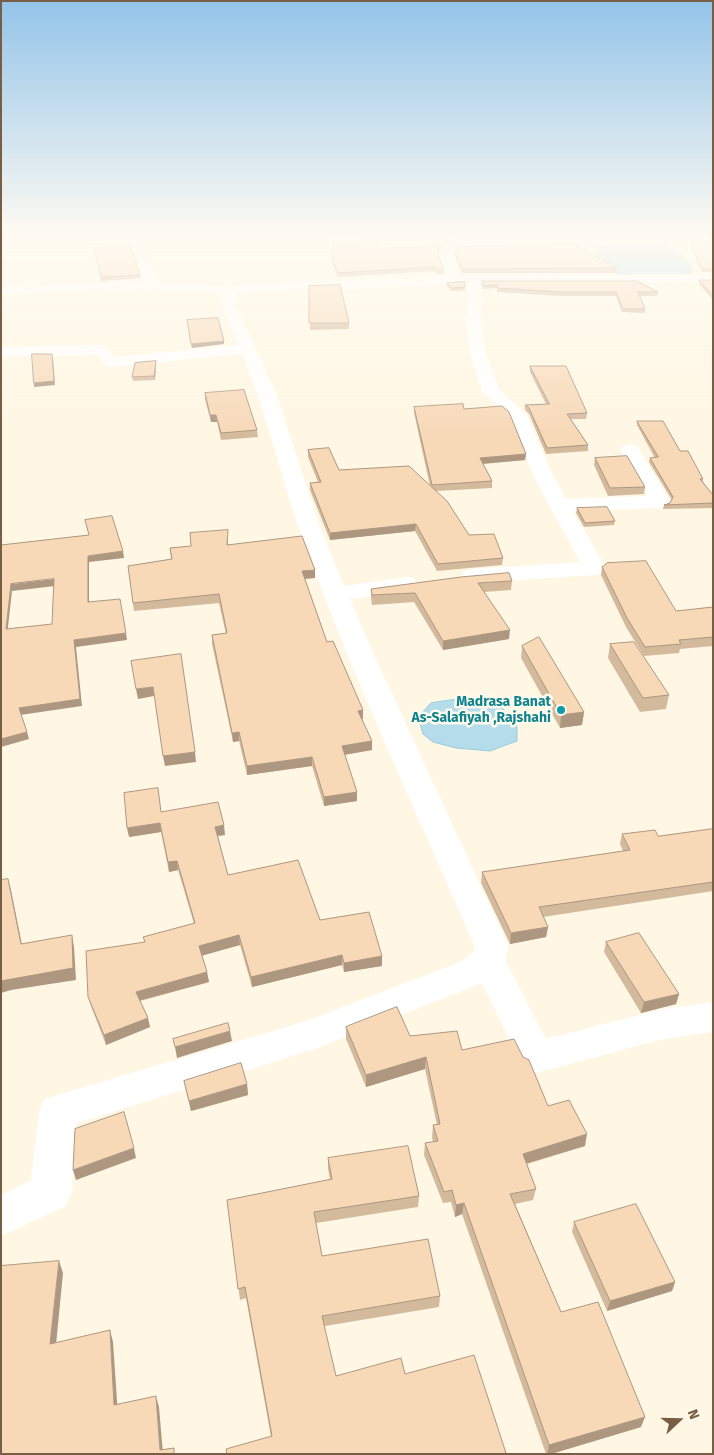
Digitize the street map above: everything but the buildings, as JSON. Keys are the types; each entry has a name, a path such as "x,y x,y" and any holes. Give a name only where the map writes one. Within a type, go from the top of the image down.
{"street":[{"path":"1,1216 52,1192 58,1111 315,1034 474,971 488,960 492,947 356,646 310,530 266,390 229,304"},
{"path":"450,578 595,568 544,478 518,415 491,391 479,357 472,320 475,304"},
{"path":"1,352 100,350 111,362 248,349"},
{"path":"560,505 661,502 630,450"},
{"path":"336,594 421,582"},
{"path":"488,960 536,1057 664,1024 713,1017"}],"water":[{"path":"465,698 496,700 517,726 517,741 490,751 456,748 433,742 423,734 418,717 431,703"}],"place":[{"name":"Madrasa Banat As-Salafiyah ,Rajshahi","path":"561,710"}]}
